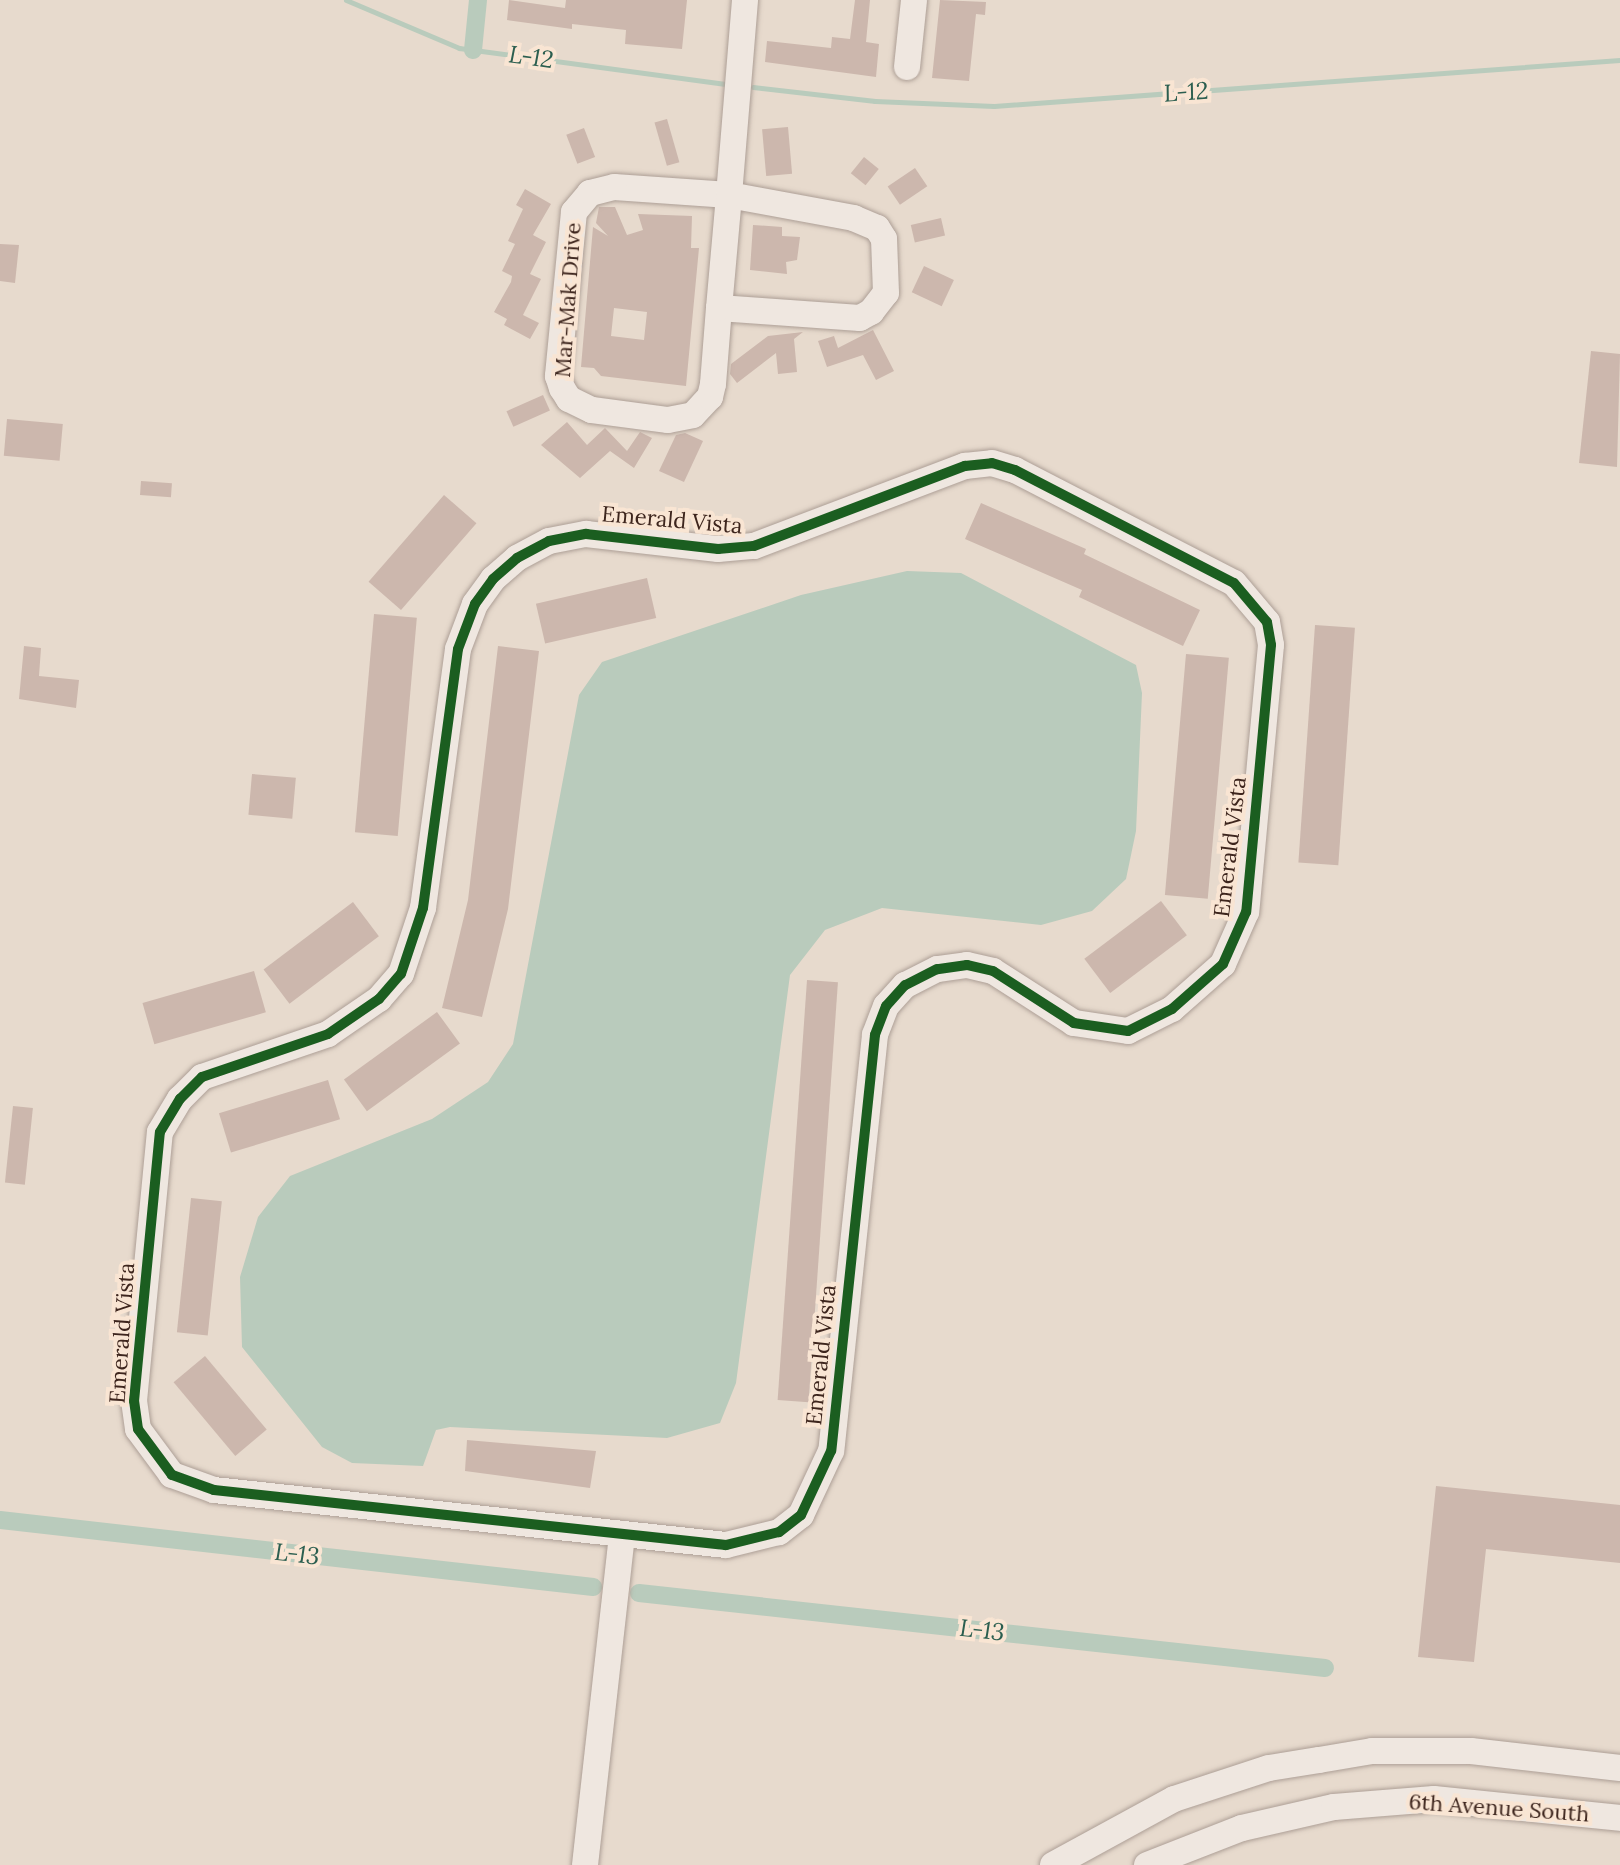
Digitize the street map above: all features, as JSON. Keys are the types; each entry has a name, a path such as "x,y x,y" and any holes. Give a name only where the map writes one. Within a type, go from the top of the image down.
{"street":[{"path":"729,195 866,221 884,239 889,281 880,304 860,318 719,308 745,0"},
{"path":"907,67 914,0"},
{"name":"Mar-Mak Drive","path":"719,308 710,397 681,420 580,406 569,399 558,376 574,212 590,193 614,187 729,195"},
{"name":"Emerald Vista","path":"992,463 1015,470 1234,583 1267,622 1271,645 1246,912 1235,944 1223,964 1172,1009 1128,1031 1074,1023 993,971 967,965 937,969 905,985 886,1006 875,1035 831,1451 819,1485 801,1515 756,1541 726,1545 622,1534 214,1490 172,1475 138,1429 134,1401 160,1132 180,1099 202,1077 328,1034 379,999 401,974 414,946 423,908 458,649 475,604 517,558 549,541 586,534 718,549 754,546 965,466 992,463"},
{"path":"585,1865 622,1534"},
{"path":"1053,1865 1174,1799 1269,1768 1372,1751 1471,1751 1620,1768"},
{"name":"6th Avenue South","path":"1147,1865 1242,1828 1334,1807 1434,1799 1620,1818"}],"shaded area":[{"path":"907,571 961,573 1136,665 1142,693 1136,831 1126,879 1092,911 1041,925 882,908 825,930 790,975 736,1383 720,1423 667,1438 450,1427 436,1430 423,1466 352,1463 322,1447 242,1347 240,1277 258,1217 290,1176 432,1119 488,1082 513,1044 579,695 602,662 801,595"}],"building":[{"path":"509,0 565,8 566,0 687,0 682,49 625,44 626,30 572,24 572,29 507,20"},
{"path":"855,0 870,0 866,42 879,44 876,77 765,62 767,41 831,48 832,37 850,39"},
{"path":"940,0 986,2 985,15 976,14 969,81 932,78"},
{"path":"667,119 679,162 667,166 655,123"},
{"path":"788,127 792,174 766,176 762,129"},
{"path":"584,128 595,157 577,164 566,135"},
{"path":"864,157 879,169 866,185 851,173"},
{"path":"915,168 927,186 900,205 888,186"},
{"path":"525,189 551,204 533,235 546,242 530,274 541,279 523,315 539,323 530,339 504,325 507,319 494,312 511,282 512,276 502,271 515,244 508,241 523,209 516,205"},
{"path":"599,207 615,207 627,235 643,230 638,214 692,216 691,248 699,248 686,386 601,376 594,368 581,367 593,227 608,236 596,223","holes":["614,308 647,312 644,340 611,336"]},
{"path":"941,218 945,236 915,243 911,225"},
{"path":"753,225 782,227 782,236 800,237 797,260 786,262 787,274 750,270"},
{"path":"0,244 19,245 15,283 0,281"},
{"path":"924,266 954,280 942,306 912,292"},
{"path":"873,330 894,371 876,380 863,355 827,367 818,341 834,336 838,348"},
{"path":"803,332 794,339 797,372 778,374 776,353 737,383 730,374 731,364 768,336"},
{"path":"1591,351 1620,354 1617,467 1579,463"},
{"path":"543,395 550,411 513,427 506,411"},
{"path":"7,419 63,424 60,461 4,456"},
{"path":"567,422 587,445 605,428 627,451 640,432 652,438 634,468 610,451 580,478 541,445"},
{"path":"685,433 703,441 684,482 659,471 676,435"},
{"path":"141,481 172,483 171,497 140,495"},
{"path":"444,495 476,523 401,610 369,582"},
{"path":"981,503 1086,549 1084,554 1200,610 1183,646 1079,597 1082,590 965,539"},
{"path":"647,578 656,618 545,644 536,604"},
{"path":"374,614 417,618 398,836 355,832"},
{"path":"1315,625 1355,628 1338,865 1298,862"},
{"path":"24,646 41,648 39,676 79,680 76,708 19,699"},
{"path":"498,646 539,651 508,909 482,1017 442,1008 468,900"},
{"path":"1186,654 1229,658 1208,899 1165,895"},
{"path":"252,774 296,778 292,819 248,815"},
{"path":"1161,901 1187,935 1110,993 1084,959"},
{"path":"353,902 379,936 289,1004 264,969"},
{"path":"254,971 266,1012 154,1044 142,1003"},
{"path":"807,980 838,982 809,1402 778,1400"},
{"path":"437,1012 460,1044 367,1111 344,1080"},
{"path":"328,1080 340,1119 231,1153 219,1113"},
{"path":"13,1106 33,1108 25,1185 5,1183"},
{"path":"191,1198 222,1201 208,1336 177,1332"},
{"path":"205,1356 267,1430 235,1456 174,1382"},
{"path":"467,1440 596,1451 590,1488 465,1471"},
{"path":"1436,1486 1620,1505 1620,1563 1486,1549 1474,1662 1418,1657"}],"waterway":[{"name":"L-12","path":"346,0 459,48 724,84"},
{"path":"473,50 478,0"},
{"name":"L-12","path":"753,87 875,101 994,106 1620,60"},
{"name":"L-13","path":"0,1520 593,1587"},
{"name":"L-13","path":"639,1593 1325,1668"}],"cycle path":[{"path":"992,463 1015,470 1234,583 1267,622 1271,645 1246,912 1223,964 1172,1009 1128,1031 1074,1023 993,971 967,965 937,969 905,985 886,1006 875,1035 831,1451 801,1515 779,1532 726,1545 214,1490 172,1475 138,1429 134,1401 160,1132 180,1099 202,1077 328,1034 379,999 401,974 423,908 458,649 475,604 493,579 517,558 549,541 586,534 718,549 754,546 965,466 992,463"}]}
